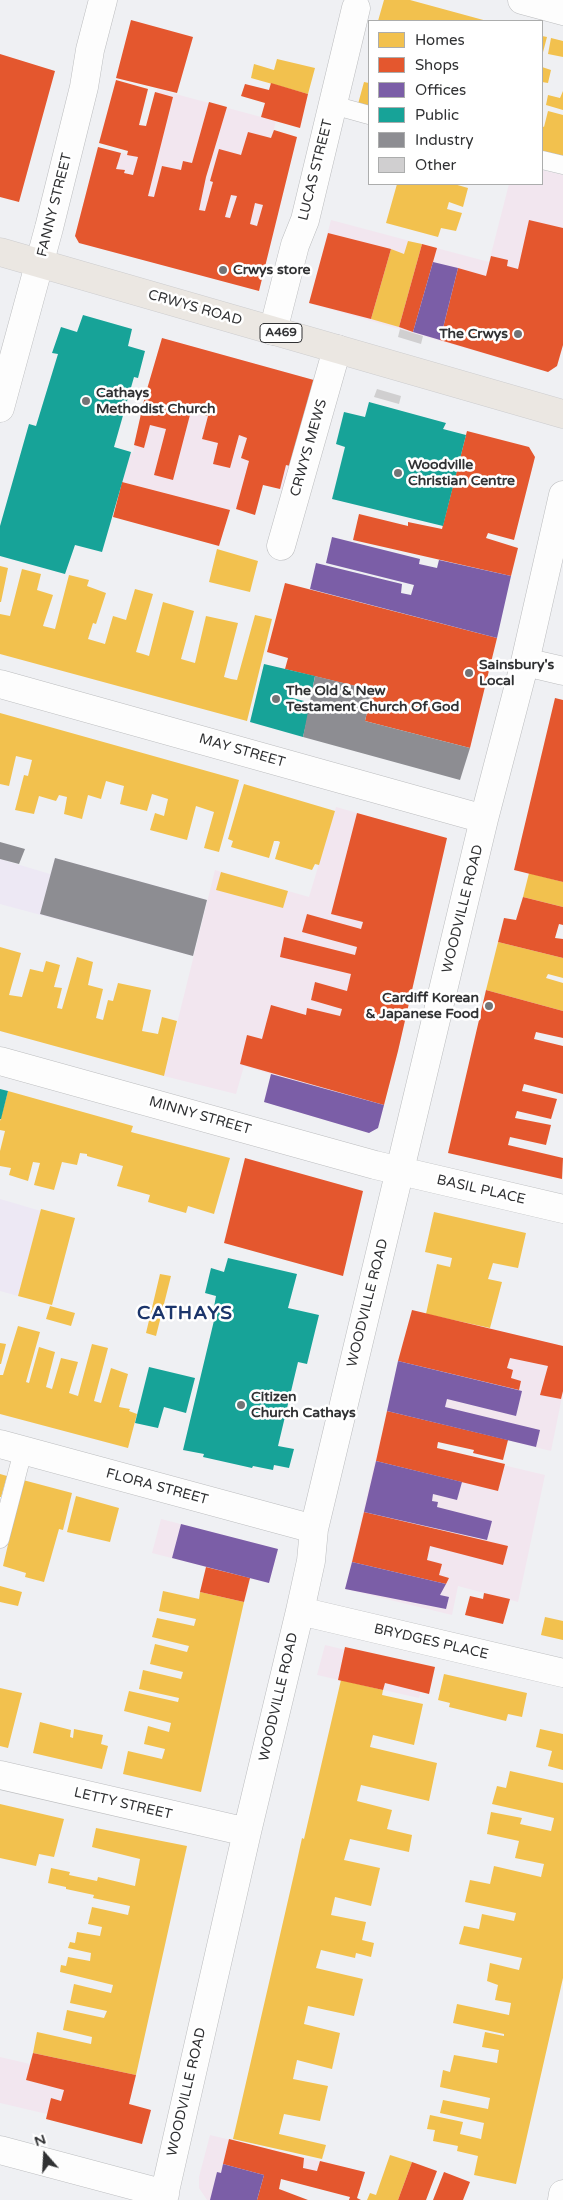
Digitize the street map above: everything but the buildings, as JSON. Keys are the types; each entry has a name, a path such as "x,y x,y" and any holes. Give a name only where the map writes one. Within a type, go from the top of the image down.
{"main road":[{"name":"CRWYS ROAD","path":"0,252 563,414"}],"street":[{"name":"FANNY STREET","path":"0,408 40,264 84,87 90,50 104,0"},
{"path":"522,0 563,11"},
{"name":"LUCAS STREET","path":"273,331 296,245 305,220 356,8"},
{"name":"CRWYS MEWS","path":"281,546 337,349"},
{"name":"WOODVILLE ROAD","path":"164,2197 247,1832 300,1611 311,1561 314,1529 484,819 525,662 563,495"},
{"path":"525,662 563,671"},
{"name":"MAY STREET","path":"0,684 484,819"},
{"name":"MINNY STREET","path":"0,1060 400,1170"},
{"name":"BASIL PLACE","path":"400,1170 563,1209"},
{"name":"FLORA STREET","path":"11,1448 314,1529"},
{"name":"BRYDGES PLACE","path":"300,1611 563,1673"},
{"name":"LETTY STREET","path":"0,1775 247,1832"},
{"path":"0,2150 164,2197"},
{"path":"562,2200 563,2194"}],"lane":[{"path":"333,105 368,115"},
{"path":"543,160 563,165"},
{"path":"0,1539 11,1448"}],"shaded area":[{"path":"157,89 276,121 258,193 282,199 259,291 79,243 75,236 98,147 138,157"},
{"path":"543,170 563,175 563,345 557,366 548,372 309,303 331,220 489,262 509,185 543,185"},
{"path":"162,338 321,382 289,491 263,485 255,515 122,482 131,452 133,453 145,396"},
{"path":"336,807 447,838 398,1051 378,1128 369,1133 264,1102 271,1074 244,1066 236,1094 164,1076 215,870 309,897"},
{"path":"55,858 207,900 193,956 0,904 0,859 50,874"},
{"path":"0,1199 41,1211 18,1296 0,1291"},
{"path":"412,1310 563,1346 563,1392 551,1451 387,1411"},
{"path":"381,1436 545,1475 518,1602 458,1586 452,1615 345,1589"},
{"path":"161,1519 278,1549 269,1583 152,1553"},
{"path":"325,1645 426,1669 419,1698 317,1675"},
{"path":"0,2057 30,2064 27,2080 151,2110 142,2144 46,2119 47,2114 0,2103"},
{"path":"210,2135 365,2172 357,2198 264,2175 257,2200 207,2200 199,2188 199,2177"}],"place":[{"name":"Crwys store","path":"223,270"},
{"name":"The Crwys","path":"518,334"},
{"name":"Cathays Methodist Church","path":"86,401"},
{"name":"Woodville Christian Centre","path":"398,473"},
{"name":"Sainsbury's Local","path":"469,673"},
{"name":"The Old & New Testament Church Of God","path":"276,699"},
{"name":"Cardiff Korean & Japanese Food","path":"489,1006"},
{"name":"Citizen Church Cathays","path":"241,1405"}],"district":[{"name":"CATHAYS","path":"185,1314"}]}
